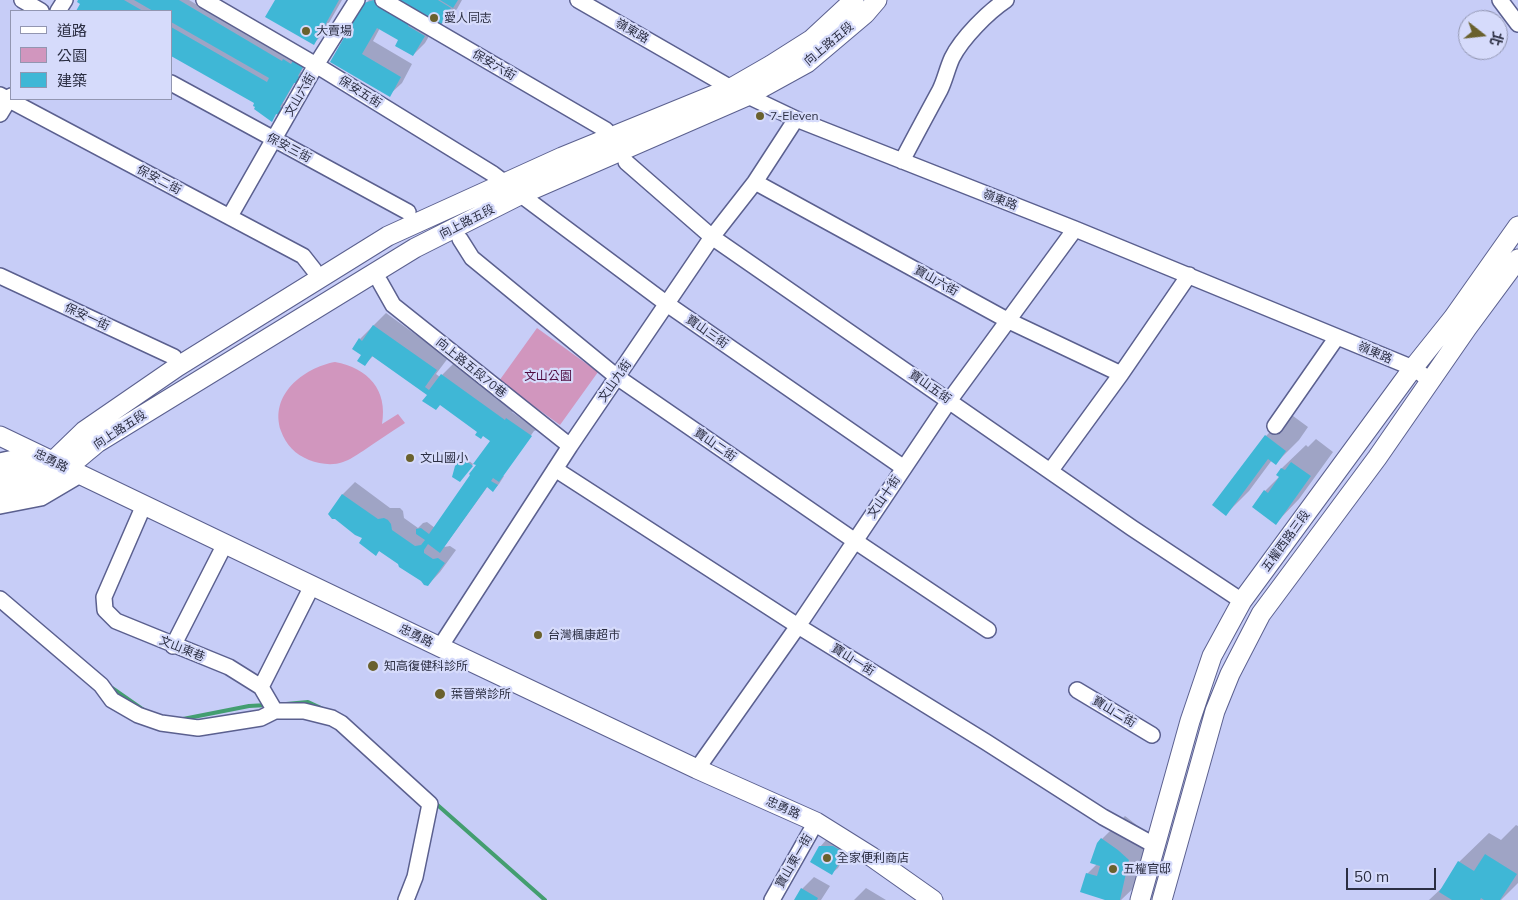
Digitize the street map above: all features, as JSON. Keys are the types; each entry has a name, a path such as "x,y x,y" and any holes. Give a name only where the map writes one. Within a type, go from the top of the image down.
{"main road":[{"name":"向上路五段","path":"739,92 771,65 812,39 854,0"},
{"name":"向上路五段","path":"59,464 84,431 177,367 388,236 514,188 807,64 864,14 877,0"},
{"name":"五權西路三段","path":"1140,900 1190,721 1212,656 1242,601 1413,368 1453,318 1518,226"},
{"name":"五權西路三段","path":"1162,900 1215,711 1230,674 1261,614 1377,458 1430,380 1518,259"},
{"name":"忠勇路","path":"0,436 697,769 816,822 872,857 933,900"},
{"path":"0,476 59,464"},
{"path":"0,494 13,492 39,481 59,464"}],"street":[{"path":"22,0 39,10"},
{"name":"保安五街","path":"204,0 316,65 514,188"},
{"name":"文山六街","path":"230,216 316,65 357,0"},
{"name":"保安六街","path":"383,0 606,130"},
{"name":"嶺東路","path":"578,0 739,92 796,119 1189,275 1413,368 1430,380"},
{"path":"902,161 942,86 952,58 962,43 1006,0"},
{"path":"1500,0 1518,24"},
{"name":"保安三街","path":"172,84 408,212"},
{"path":"0,114 7,97"},
{"name":"保安二街","path":"13,100 303,256 314,270"},
{"name":"文山九街","path":"440,647 570,446 712,237 754,182 796,119"},
{"name":"寶山五街","path":"626,162 712,237 1051,470 1132,528 1242,601"},
{"name":"寶山六街","path":"754,182 1007,320 1121,374"},
{"name":"寶山三街","path":"514,188 667,304 904,468"},
{"name":"文山十街","path":"697,769 798,626 948,401 1075,229"},
{"name":"寶山二街","path":"460,239 472,258 617,378 854,541 988,630"},
{"path":"1051,470 1121,374 1189,275"},
{"name":"保安一街","path":"0,276 174,357"},
{"name":"向上路五段70巷","path":"380,282 393,305 570,446"},
{"path":"1275,426 1337,337"},
{"path":"0,461 59,464 40,498 0,506"},
{"name":"寶山一街","path":"555,469 798,626 1103,817 1154,845"},
{"name":"文山東巷","path":"144,505 104,597 105,610 116,621 228,667 260,687"},
{"path":"173,646 225,544"},
{"path":"275,710 260,687 312,586"},
{"path":"0,599 101,685 112,700 138,715 161,723 198,728 261,718 275,710 318,713 341,723 430,804 415,877 406,900"},
{"name":"寶山二街","path":"1077,690 1152,735"},
{"name":"寶山東一街","path":"772,900 816,822"}],"green space":[{"name":"文山公園","path":"537,328 598,372 560,425 499,381"},
{"path":"335,362 357,369 373,382 382,401 382,424 398,414 405,423 348,460 335,464 317,463 299,455 286,441 281,431 280,406 284,395 301,377 311,370"}],"building":[{"path":"78,0 124,0 141,10 77,10 80,4 77,2"},
{"path":"134,0 179,0 282,61 283,59 291,64 293,61 303,67 298,76 301,78 297,84 294,83 280,107 284,109 280,115 276,114 272,122 254,109 254,103 172,57 172,28 267,82 269,78 172,23 172,10 151,10"},
{"name":"大賣場","path":"275,0 339,0 314,45 265,17"},
{"path":"374,0 410,22 408,26 425,36 413,56 395,46 398,40 377,28 362,54 401,77 390,97 330,62 364,3"},
{"name":"愛人同志","path":"394,0 438,0 451,8 439,28"},
{"name":"愛人同志","path":"440,0 458,0 453,8"},
{"path":"373,325 437,370 425,387 429,390 441,374 505,420 506,418 532,436 499,482 493,478 491,481 498,485 493,492 487,487 440,553 428,544 424,553 433,559 438,558 445,563 428,586 424,585 379,551 376,556 359,543 362,538 355,535 335,519 332,519 328,514 342,494 378,519 384,518 388,520 392,530 415,546 421,545 425,540 416,534 416,529 421,528 429,534 470,475 476,465 473,464 490,441 483,436 481,439 475,435 477,432 440,405 436,410 422,401 427,395 372,356 365,366 357,361 361,355 352,349 359,338 362,341"},
{"path":"1265,435 1286,451 1276,465 1268,459 1226,516 1212,505"},
{"path":"462,458 473,466 460,482 452,477 455,466"},
{"path":"1291,462 1311,476 1276,525 1252,507 1264,490 1268,493 1279,477 1276,475 1281,468 1285,470"},
{"name":"五權官邸","path":"1101,838 1129,860 1120,900 1105,900 1080,892 1086,873 1097,876 1100,866 1090,863 1097,843"},
{"name":"全家便利商店","path":"819,846 833,846 845,853 832,875 810,862"},
{"path":"1485,854 1517,874 1500,900 1484,900 1481,898 1480,900 1452,900 1439,892 1458,861 1474,871"},
{"path":"801,888 818,898 817,900 794,900"}],"waterway":[{"path":"112,688 145,711"},
{"path":"286,704 308,702 321,708"},
{"path":"183,719 249,706 267,705"},
{"path":"433,801 545,900"}],"place":[{"name":"愛人同志","path":"434,18"},
{"name":"大賣場","path":"306,31"},
{"name":"7-Eleven","path":"760,116"},
{"name":"文山國小","path":"410,458"},
{"name":"台灣楓康超市","path":"538,635"},
{"name":"知高復健科診所","path":"373,666"},
{"name":"葉晉榮診所","path":"440,694"},
{"name":"全家便利商店","path":"827,858"},
{"name":"五權官邸","path":"1113,869"}]}
